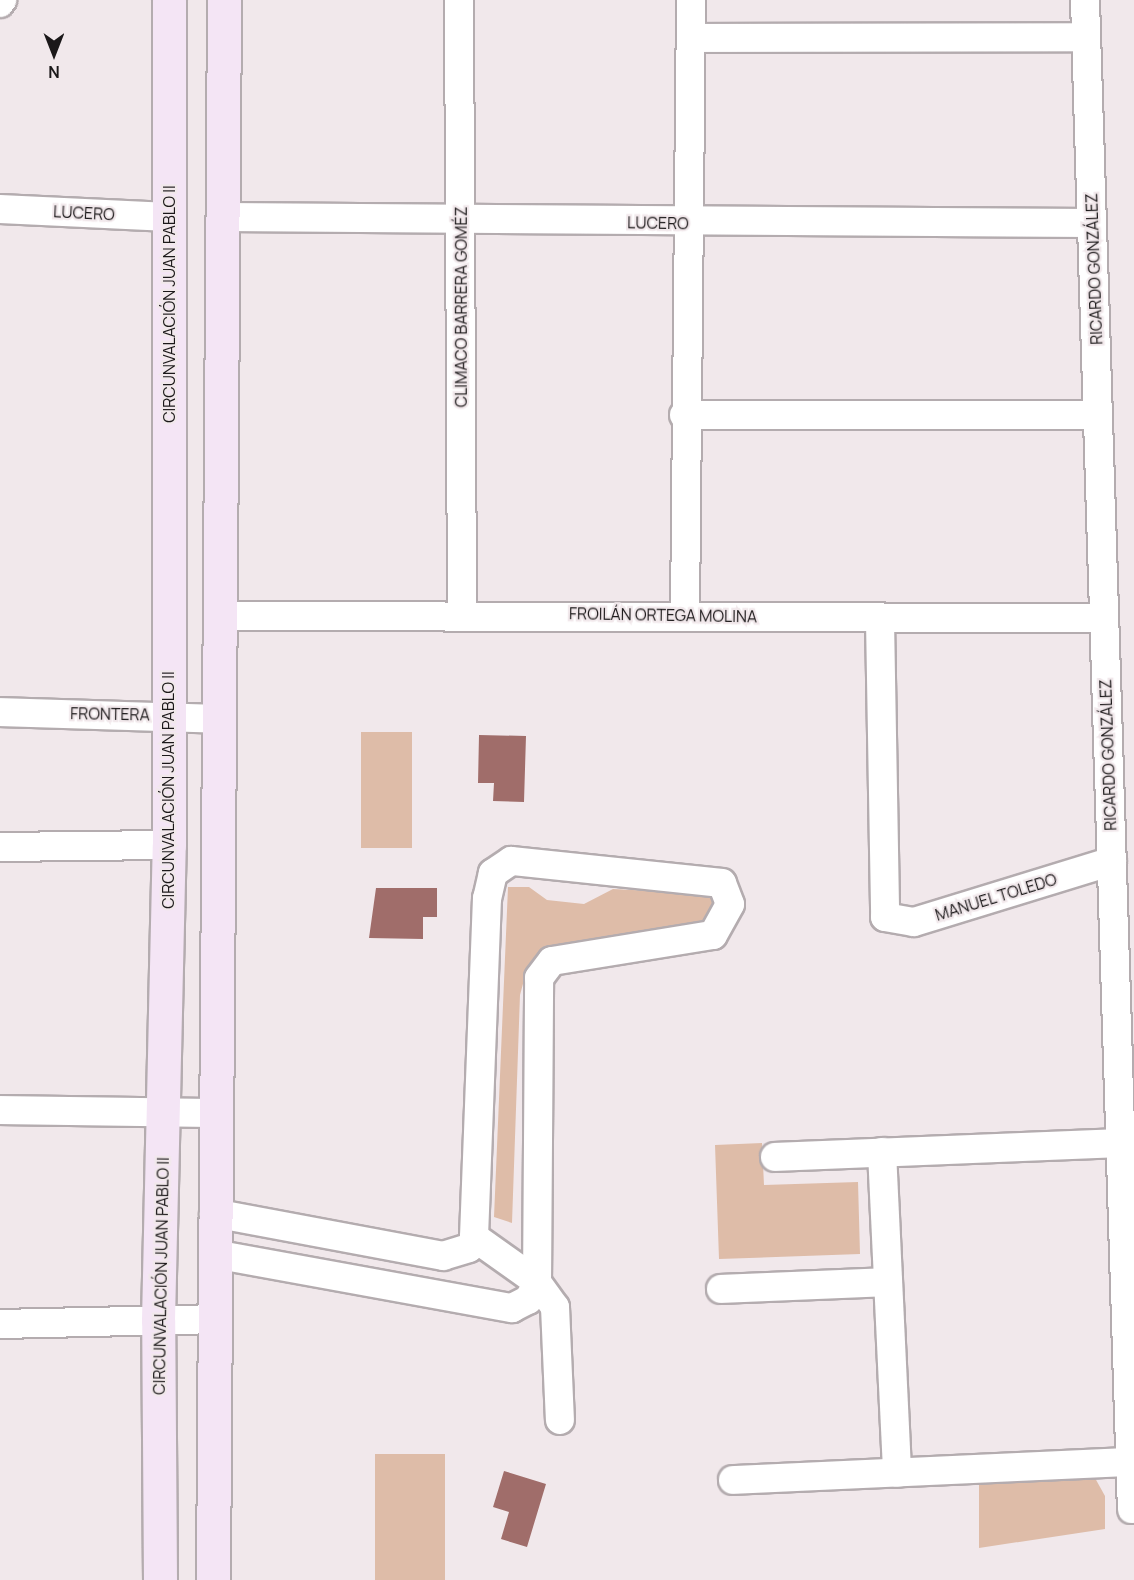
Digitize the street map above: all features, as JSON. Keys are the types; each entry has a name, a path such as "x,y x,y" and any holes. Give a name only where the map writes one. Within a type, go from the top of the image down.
{"street":[{"name":"CIRCUNVALACIÓN JUAN PABLO II","path":"160,1580 158,1320 169,845 169,0"},
{"path":"213,1580 213,1319 221,719 224,0"},
{"name":"CLIMACO BARRERA GOMÉZ","path":"459,0 462,614"},
{"path":"685,615 684,415 691,0"},
{"name":"RICARDO GONZÁLEZ","path":"1085,0 1132,1509"},
{"path":"691,38 1086,37"},
{"name":"LUCERO","path":"0,209 169,217"},
{"name":"LUCERO","path":"224,218 687,223 1092,223"},
{"path":"684,415 1098,415"},
{"name":"FROILÁN ORTEGA MOLINA","path":"221,616 462,614 685,615 879,620 1104,618"},
{"name":"MANUEL TOLEDO","path":"879,620 882,912 889,920 914,922 1112,861"},
{"name":"FRONTERA","path":"0,712 221,719"},
{"path":"0,847 169,845"},
{"path":"214,1213 443,1256 462,1253 474,1243 487,898 493,873 511,861 722,883 730,904 713,935 552,961 539,978 536,1281 528,1300 512,1308 214,1254"},
{"path":"0,1110 163,1110 215,1113"},
{"path":"775,1157 1120,1143"},
{"path":"882,1152 897,1473"},
{"path":"474,1237 536,1281 555,1307 560,1420"},
{"path":"721,1289 888,1282"},
{"path":"0,1324 213,1319"},
{"path":"733,1480 1130,1462"}],"shaded area":[{"path":"361,732 412,732 412,848 361,848"},
{"path":"508,887 529,887 547,900 584,904 613,889 711,894 717,904 705,920 544,948 527,969 520,995 512,1223 494,1217"},
{"path":"762,1143 764,1185 858,1182 860,1254 719,1259 715,1145"},
{"path":"375,1454 445,1454 445,1580 375,1580"},
{"path":"1095,1478 1105,1496 1105,1529 979,1548 979,1483"}],"building":[{"path":"479,735 526,736 524,802 493,801 494,783 478,783"},
{"path":"376,888 437,888 437,917 423,917 423,939 369,938"},
{"path":"504,1471 546,1484 527,1547 501,1539 509,1512 493,1507"}]}
